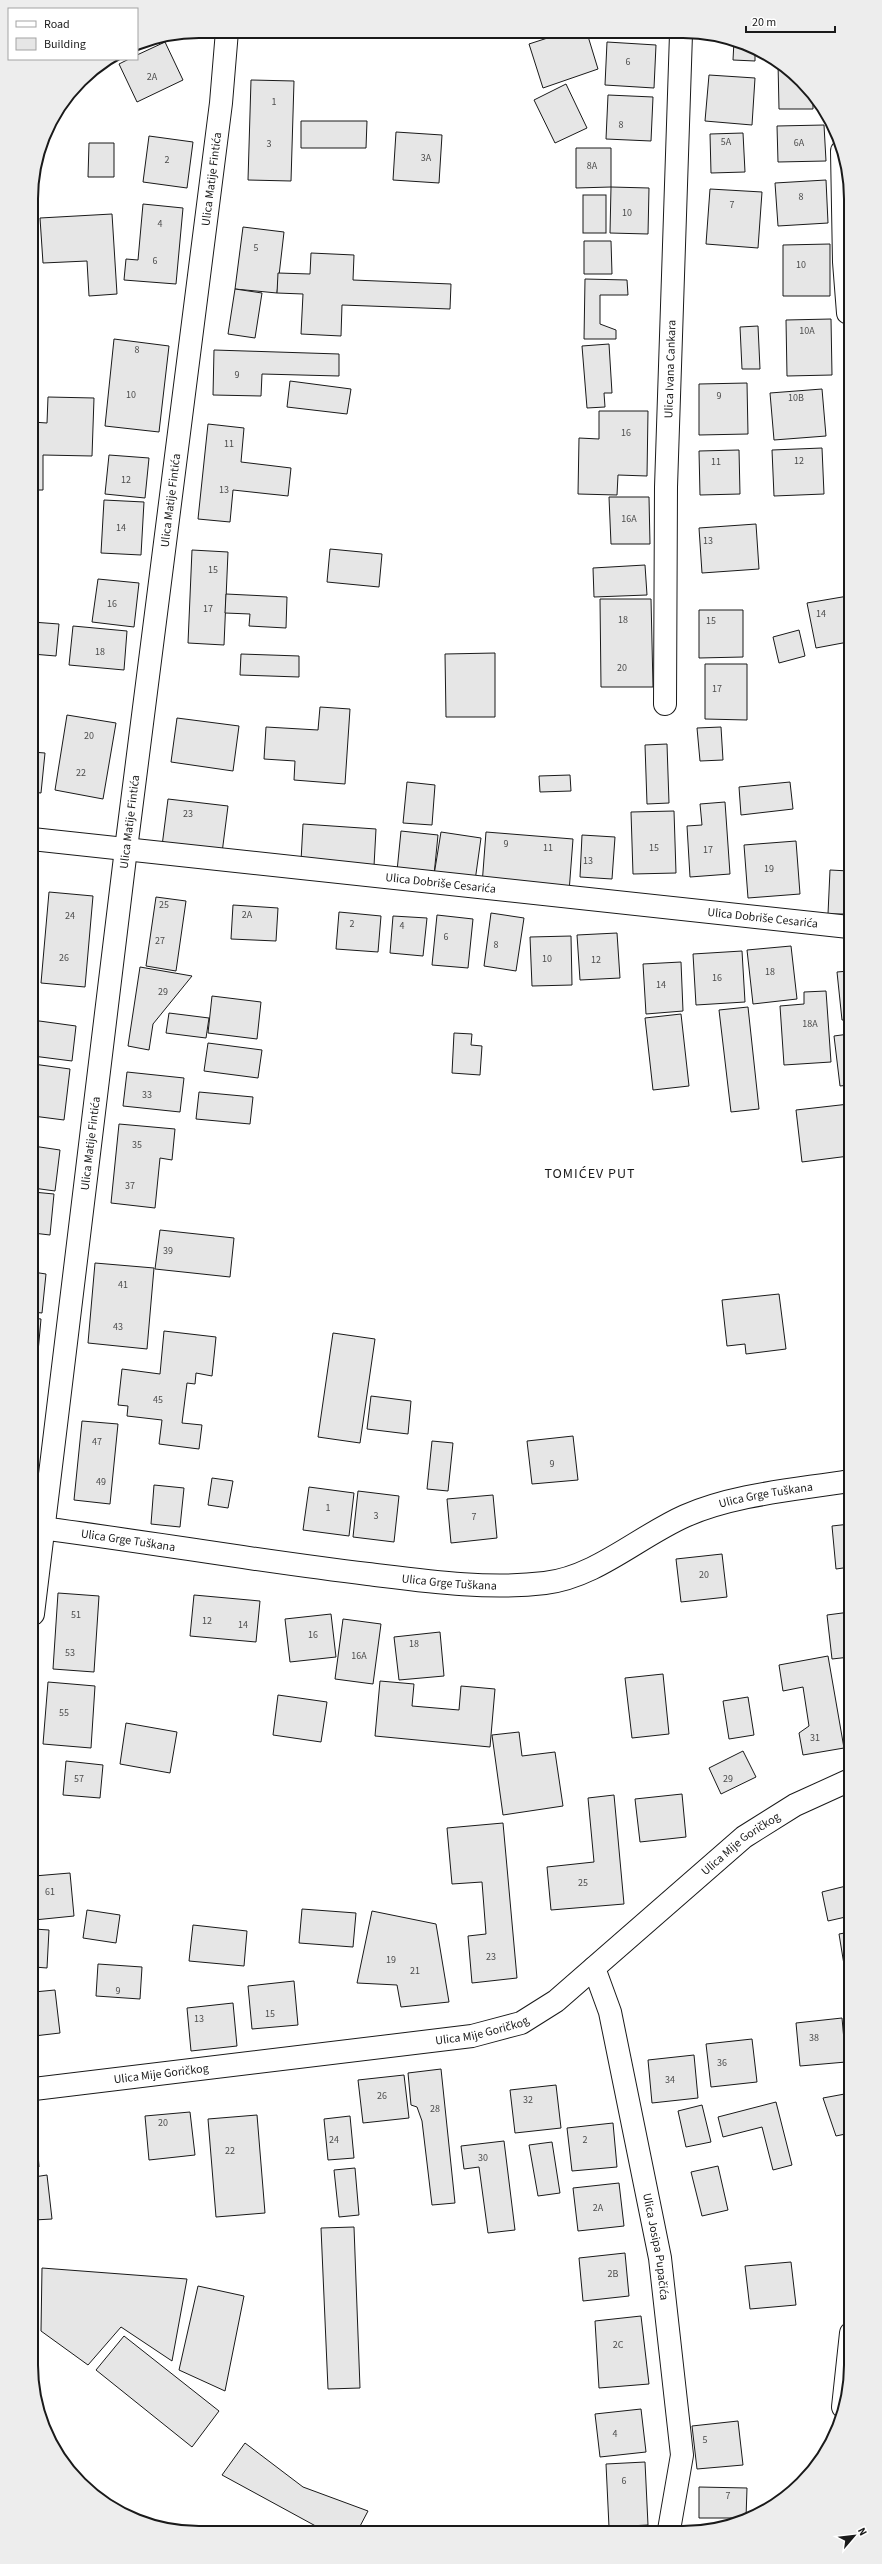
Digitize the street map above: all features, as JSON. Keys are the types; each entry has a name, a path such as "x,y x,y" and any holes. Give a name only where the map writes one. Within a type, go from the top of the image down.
{"street":[{"name":"Ulica Matije Fintića","path":"38,1528 220,110 227,38"},
{"name":"Ulica Ivana Cankara","path":"665,704 666,487 681,38"},
{"path":"842,175 844,262"},
{"name":"Ulica Dobriše Cesarića","path":"38,840 844,926"},
{"name":"Ulica Grge Tuškana","path":"38,1528 302,1567 389,1577 495,1585 544,1583 583,1572 658,1529 713,1505 844,1482"},
{"name":"Ulica Mije Goričkog","path":"38,2089 472,2036 521,2023 556,2000 744,1837 795,1805 844,1783"},
{"name":"Ulica Josipa Pupačića","path":"594,1968 610,2012 660,2258 682,2455 670,2526"}],"building":[{"path":"548,38 589,38 598,69 543,88 529,44"},
{"path":"165,42 183,80 137,102 119,64 127,60 138,60 138,55"},
{"path":"607,42 656,45 654,88 605,85"},
{"path":"734,46 755,56 755,61 733,60"},
{"path":"778,69 797,85 813,104 813,109 779,109"},
{"path":"709,75 755,78 752,125 705,121"},
{"path":"251,80 294,81 291,181 248,180"},
{"path":"566,84 587,128 555,143 534,100"},
{"path":"608,95 653,97 651,141 606,139"},
{"path":"301,121 367,121 366,148 301,148"},
{"path":"824,125 826,161 778,162 777,126"},
{"path":"396,132 442,135 439,183 393,180"},
{"path":"743,133 745,172 711,173 710,134"},
{"path":"149,136 193,142 187,188 143,182"},
{"path":"89,143 114,143 114,177 88,177"},
{"path":"576,148 611,148 611,187 576,188"},
{"path":"826,180 828,223 778,226 775,183"},
{"path":"611,187 649,188 648,234 610,233"},
{"path":"710,189 762,192 758,248 706,244"},
{"path":"583,195 606,195 606,233 583,233"},
{"path":"143,204 183,208 176,284 124,280 126,259 138,260"},
{"path":"112,214 117,294 89,296 87,261 43,263 40,218"},
{"path":"243,227 284,232 277,293 235,289"},
{"path":"584,241 611,241 612,274 584,274"},
{"path":"830,244 830,296 783,296 783,245"},
{"path":"311,253 354,255 353,280 451,284 450,309 342,305 341,336 301,334 303,294 277,293 278,273 310,274"},
{"path":"585,279 627,280 628,295 600,295 600,324 616,330 616,339 584,339"},
{"path":"235,289 262,293 255,338 228,334"},
{"path":"831,319 832,375 787,376 786,320"},
{"path":"758,326 760,369 742,369 740,327"},
{"path":"114,339 169,346 159,432 105,426"},
{"path":"609,344 612,393 604,393 605,407 587,408 582,346"},
{"path":"214,350 339,354 339,376 262,374 261,396 213,395"},
{"path":"290,381 351,389 347,414 287,407"},
{"path":"747,383 748,434 699,435 699,384"},
{"path":"822,389 826,436 774,440 770,393"},
{"path":"48,397 94,398 92,456 43,455 43,490 38,490 38,422 47,423"},
{"path":"599,411 648,411 647,476 618,475 617,495 578,494 579,438 599,439"},
{"path":"208,424 244,428 241,462 291,468 288,496 233,490 230,522 198,519"},
{"path":"822,448 824,494 774,496 772,450"},
{"path":"739,450 740,494 700,495 699,451"},
{"path":"109,455 149,458 145,498 105,494"},
{"path":"609,497 649,497 650,544 611,544"},
{"path":"104,500 144,502 141,555 101,553"},
{"path":"756,524 759,569 702,573 699,528"},
{"path":"330,549 382,554 379,587 327,582"},
{"path":"192,550 228,552 224,645 188,643"},
{"path":"645,565 647,595 594,597 593,568"},
{"path":"98,579 139,583 134,627 92,622"},
{"path":"226,594 287,597 286,628 249,626 250,614 225,613"},
{"path":"844,597 844,643 816,648 807,603"},
{"path":"600,599 651,599 653,687 601,687"},
{"path":"699,610 743,610 743,657 699,658"},
{"path":"38,622 59,624 56,656 38,654"},
{"path":"73,626 127,631 124,670 69,665"},
{"path":"799,630 805,656 779,663 773,637"},
{"path":"495,653 495,717 446,717 445,654"},
{"path":"241,654 299,656 299,677 240,675"},
{"path":"705,664 747,664 747,720 705,719"},
{"path":"320,707 350,709 345,784 294,780 295,761 264,759 266,727 318,730"},
{"path":"67,715 116,723 103,799 55,790"},
{"path":"177,718 239,726 233,771 171,762"},
{"path":"721,727 723,760 700,761 697,728"},
{"path":"667,744 669,803 647,804 645,745"},
{"path":"38,752 45,753 41,793 38,793"},
{"path":"570,775 571,791 540,792 539,776"},
{"path":"407,782 435,785 432,825 403,823"},
{"path":"790,782 793,809 741,815 739,787"},
{"path":"168,799 228,806 222,853 162,846"},
{"path":"725,802 730,874 690,877 687,826 702,825 700,804"},
{"path":"674,811 676,873 633,874 631,812"},
{"path":"303,824 376,829 374,866 301,861"},
{"path":"401,831 438,835 434,875 397,871"},
{"path":"441,832 481,838 475,881 434,875"},
{"path":"486,832 573,839 569,892 482,885"},
{"path":"582,835 615,837 612,879 580,877"},
{"path":"796,841 800,894 748,898 744,845"},
{"path":"830,870 844,871 844,914 828,914"},
{"path":"49,892 93,896 85,987 41,983"},
{"path":"156,897 186,901 176,971 146,966"},
{"path":"233,905 278,908 276,941 231,939"},
{"path":"339,912 381,916 378,952 336,949"},
{"path":"491,913 524,918 516,971 484,966"},
{"path":"437,915 473,919 468,968 432,965"},
{"path":"393,916 427,918 423,956 390,953"},
{"path":"617,933 620,978 580,980 577,935"},
{"path":"571,936 572,985 532,986 530,937"},
{"path":"791,946 797,999 753,1004 747,950"},
{"path":"742,951 745,1002 696,1005 693,954"},
{"path":"681,962 683,1011 646,1014 643,964"},
{"path":"140,967 192,976 153,1024 149,1050 128,1046"},
{"path":"844,971 844,1020 842,1020 837,972"},
{"path":"826,991 831,1062 784,1065 780,1006 804,1004 804,992"},
{"path":"212,996 261,1002 257,1039 208,1033"},
{"path":"748,1007 759,1109 731,1112 719,1010"},
{"path":"169,1013 209,1018 206,1038 166,1033"},
{"path":"681,1014 689,1086 653,1090 645,1018"},
{"path":"38,1021 76,1026 72,1061 38,1057"},
{"path":"454,1033 472,1034 471,1045 482,1046 480,1075 452,1073"},
{"path":"844,1035 844,1086 840,1086 834,1036"},
{"path":"208,1043 262,1050 258,1078 204,1071"},
{"path":"38,1065 70,1069 64,1120 38,1117"},
{"path":"127,1072 184,1078 180,1112 123,1106"},
{"path":"199,1092 253,1097 250,1124 196,1119"},
{"path":"844,1105 844,1157 802,1162 796,1110"},
{"path":"119,1124 175,1129 172,1160 160,1158 155,1208 111,1203"},
{"path":"38,1147 60,1150 55,1191 38,1189"},
{"path":"38,1192 54,1194 50,1235 38,1234"},
{"path":"160,1230 234,1238 230,1277 155,1269"},
{"path":"95,1263 154,1268 147,1349 88,1343"},
{"path":"38,1273 46,1274 42,1313 38,1313"},
{"path":"779,1294 786,1349 746,1354 745,1344 727,1346 722,1300"},
{"path":"38,1319 41,1319 38,1352"},
{"path":"164,1331 216,1337 212,1376 196,1373 195,1384 187,1383 182,1423 202,1425 199,1449 159,1444 162,1420 127,1416 128,1406 118,1405 122,1369 160,1374"},
{"path":"333,1333 375,1339 360,1443 318,1437"},
{"path":"371,1396 411,1401 408,1434 367,1429"},
{"path":"82,1421 118,1424 110,1504 74,1500"},
{"path":"573,1436 578,1480 532,1484 527,1441"},
{"path":"432,1441 453,1443 448,1491 427,1489"},
{"path":"212,1478 233,1481 228,1508 208,1505"},
{"path":"154,1485 184,1488 180,1527 151,1524"},
{"path":"309,1487 354,1493 349,1536 303,1530"},
{"path":"358,1491 399,1496 394,1542 353,1537"},
{"path":"493,1495 497,1538 451,1543 447,1499"},
{"path":"844,1525 844,1568 836,1569 832,1526"},
{"path":"722,1554 727,1597 681,1602 676,1559"},
{"path":"58,1593 99,1596 94,1672 53,1669"},
{"path":"194,1595 260,1601 256,1642 190,1636"},
{"path":"844,1613 844,1658 832,1659 827,1615"},
{"path":"331,1614 336,1657 290,1662 285,1619"},
{"path":"343,1619 381,1624 373,1684 335,1679"},
{"path":"440,1632 444,1676 399,1680 394,1637"},
{"path":"828,1656 844,1748 803,1755 799,1733 809,1726 803,1687 783,1691 779,1665"},
{"path":"663,1674 669,1734 632,1738 625,1678"},
{"path":"380,1681 414,1684 412,1706 459,1710 461,1686 495,1689 490,1747 375,1736"},
{"path":"48,1682 95,1686 91,1748 43,1744"},
{"path":"278,1695 327,1702 321,1742 273,1735"},
{"path":"748,1697 754,1735 729,1739 723,1701"},
{"path":"126,1723 177,1732 170,1773 120,1764"},
{"path":"519,1732 522,1756 555,1752 563,1806 503,1815 492,1735"},
{"path":"743,1751 756,1777 721,1794 709,1768"},
{"path":"66,1761 103,1765 100,1798 63,1795"},
{"path":"682,1794 686,1837 640,1842 635,1799"},
{"path":"614,1795 624,1904 551,1910 547,1867 594,1862 588,1798"},
{"path":"503,1823 517,1978 472,1983 468,1936 486,1934 482,1882 452,1884 447,1828"},
{"path":"70,1873 74,1916 38,1920 38,1876"},
{"path":"844,1886 844,1917 828,1921 822,1892"},
{"path":"302,1909 356,1913 353,1947 299,1943"},
{"path":"87,1910 120,1915 116,1943 83,1938"},
{"path":"372,1911 436,1924 449,2002 401,2007 397,1985 357,1983"},
{"path":"193,1925 247,1931 244,1966 189,1961"},
{"path":"38,1929 49,1930 47,1968 38,1967"},
{"path":"844,1933 844,1965 839,1934"},
{"path":"98,1964 142,1967 140,1999 96,1996"},
{"path":"294,1981 298,2025 252,2029 248,1986"},
{"path":"55,1990 60,2033 38,2036 38,1992"},
{"path":"233,2003 237,2046 191,2051 187,2008"},
{"path":"842,2018 844,2062 800,2066 796,2023"},
{"path":"752,2039 757,2082 711,2087 706,2044"},
{"path":"694,2055 698,2098 652,2103 648,2060"},
{"path":"441,2069 455,2203 432,2205 422,2121 417,2107 411,2105 408,2073"},
{"path":"404,2075 409,2118 363,2123 358,2080"},
{"path":"556,2085 561,2128 515,2133 510,2090"},
{"path":"844,2094 844,2134 836,2136 823,2098"},
{"path":"776,2102 792,2165 773,2170 762,2127 723,2137 718,2117"},
{"path":"702,2105 711,2142 686,2147 678,2111"},
{"path":"190,2112 195,2155 149,2160 145,2116"},
{"path":"257,2115 265,2213 216,2217 208,2119"},
{"path":"350,2116 354,2158 328,2160 324,2119"},
{"path":"613,2123 617,2167 572,2171 567,2128"},
{"path":"504,2141 515,2230 488,2233 479,2167 464,2169 461,2146"},
{"path":"552,2142 560,2193 538,2196 529,2145"},
{"path":"718,2166 728,2210 702,2216 691,2172"},
{"path":"355,2168 359,2215 339,2217 334,2170"},
{"path":"47,2175 52,2219 38,2220 38,2176"},
{"path":"619,2183 624,2226 578,2231 573,2188"},
{"path":"354,2227 360,2388 328,2389 321,2228"},
{"path":"625,2253 629,2296 583,2301 579,2258"},
{"path":"791,2262 796,2305 750,2309 745,2266"},
{"path":"42,2268 187,2279 172,2361 121,2327 88,2365 41,2331"},
{"path":"198,2286 244,2296 225,2391 179,2370"},
{"path":"641,2316 649,2384 599,2388 595,2321"},
{"path":"124,2336 219,2411 192,2447 96,2370"},
{"path":"641,2409 646,2452 600,2457 595,2414"},
{"path":"738,2421 743,2465 697,2469 692,2426"},
{"path":"245,2443 303,2487 368,2511 360,2526 316,2526 222,2475"},
{"path":"645,2462 648,2525 609,2526 606,2464"},
{"path":"699,2487 747,2488 746,2513 732,2518 699,2518"}],"district":[{"name":"TOMIĆEV PUT","path":"590,1174"}]}
